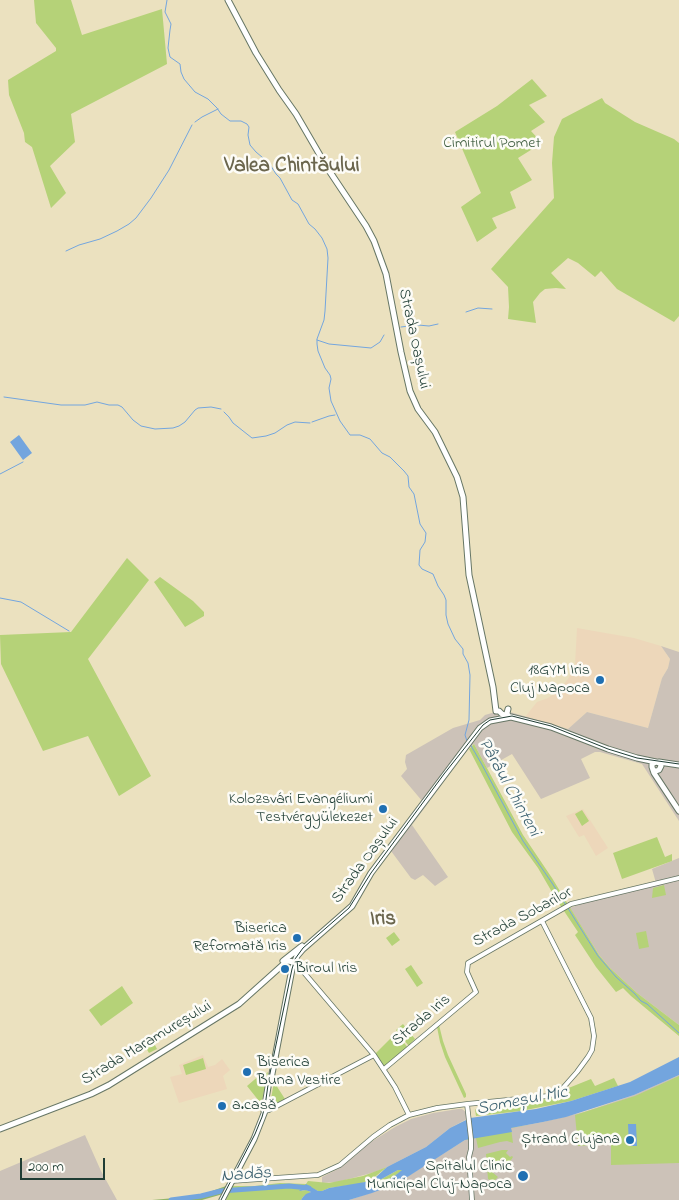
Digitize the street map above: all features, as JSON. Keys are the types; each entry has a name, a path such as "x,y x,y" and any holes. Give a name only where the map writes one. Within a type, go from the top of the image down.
{"main road":[{"name":"Strada Oașului","path":"228,0 256,53 374,241 386,274 410,391 418,409 435,432 457,477 463,496 469,575 493,687 493,717 482,726 465,748 371,874 352,906 308,944 295,959"},
{"path":"508,709 507,713 510,716"},
{"path":"493,717 499,711 502,716"},
{"path":"493,717 510,716 551,727 608,750 637,758 676,765"},
{"path":"637,758 656,769 662,784 679,811"},
{"path":"656,769 661,766 657,762"},
{"path":"656,769 676,765"},
{"path":"280,966 289,956 302,946 308,944"},
{"path":"223,1199 254,1139 266,1110 295,959 294,956 289,956"},
{"name":"Strada Maramureșului","path":"0,1129 91,1094 109,1085 239,1004 280,966 287,961 295,959"}],"street":[{"name":"Strada Sobarilor","path":"476,992 467,972 468,962 570,904 679,878"},
{"path":"232,1182 312,1176 324,1173 340,1166 373,1137 409,1115 437,1108 548,1096 556,1093 569,1082 592,1050 594,1036 591,1018 542,921"},
{"path":"295,959 374,1055 395,1087 409,1115"},
{"name":"Strada Iris","path":"384,1069 476,992"},
{"path":"264,1112 374,1055"},
{"path":"467,1104 471,1139 469,1157 472,1200"}],"shaded area":[{"path":"577,628 634,638 661,646 670,659 668,668 662,678 648,728 587,712 568,729 525,717 537,702 548,698 558,691 568,679 575,665"},
{"path":"661,646 679,652 679,821 642,764 595,752 581,759 590,778 541,799 512,754 487,768 474,744 468,749 412,825 448,877 435,886 423,875 415,880 411,878 391,851 410,825 423,802 401,776 407,769 406,755 453,728 480,720 485,715 499,711 510,712 568,729 587,712 648,728 662,678 668,668 670,659"},
{"path":"583,809 608,848 596,856 584,835 579,837 566,816"},
{"path":"679,858 679,1025 637,993 610,968 599,955 570,908 608,894 656,883 652,869"},
{"path":"203,1055 208,1067 215,1065 222,1059 230,1070 223,1076 227,1089 179,1103 170,1077 182,1074 179,1065"},
{"path":"679,1075 679,1200 349,1200 402,1180 465,1140 511,1132 511,1128 584,1112 634,1095"},
{"path":"458,1109 466,1112 467,1119 450,1128 426,1147 375,1172 338,1182 322,1183 322,1177 340,1168 371,1142 395,1127 411,1119"},
{"path":"85,1135 101,1171 117,1200 0,1200 0,1171"}],"green space":[{"path":"34,0 71,0 82,35 162,9 167,64 71,114 75,142 50,166 66,193 51,208 32,147 25,142 24,133 9,95 8,80 56,51 56,48 36,23"},
{"name":"Cimitirul Pomet","path":"532,79 547,96 529,105 545,122 531,131 542,143 518,158 532,180 510,192 516,208 492,218 497,228 477,242 461,207 481,193 455,132 497,106"},
{"path":"602,98 605,103 635,122 679,143 679,316 674,322 617,289 601,271 595,277 578,263 568,258 551,273 566,289 545,289 533,302 536,323 508,319 508,287 491,269 554,198 552,163 554,137 562,119"},
{"path":"127,558 149,580 88,659 151,776 119,796 88,736 43,751 1,664 0,635 71,632"},
{"path":"160,577 193,601 204,612 204,616 185,627 154,582"},
{"path":"474,744 523,835 599,955 637,993 679,1025 679,1036 623,988 616,992 596,967 575,935 578,932 538,868 512,832 469,749"},
{"path":"582,810 589,821 582,826 575,814"},
{"path":"657,837 665,857 672,854 672,861 622,879 613,853"},
{"path":"664,885 666,895 652,898 653,888"},
{"path":"646,931 649,947 639,949 636,933"},
{"path":"394,932 400,940 392,946 386,938"},
{"path":"411,965 423,983 417,987 405,969"},
{"path":"122,986 133,1003 101,1026 89,1010"},
{"path":"403,1024 415,1039 409,1045 396,1030"},
{"path":"439,1025 448,1055 466,1094 464,1098 445,1057 437,1027"},
{"path":"396,1033 409,1049 384,1069 374,1055"},
{"path":"151,1037 157,1049 149,1053 145,1046 149,1043 147,1040"},
{"path":"203,1058 206,1069 186,1075 183,1065"},
{"path":"268,1072 262,1101 259,1101 247,1086 261,1074 263,1076"},
{"path":"679,1076 679,1163 611,1165 611,1144 578,1146 575,1115 635,1096"},
{"path":"614,1078 618,1086 571,1101 521,1111 476,1116 475,1110 479,1106 549,1099 566,1089 591,1079 595,1086"},
{"path":"274,1082 285,1099 273,1106 270,1104"},
{"path":"529,1125 511,1128 513,1143 507,1141 500,1142 478,1148 476,1138 465,1140 469,1133"},
{"path":"508,1150 506,1153 513,1157 509,1163 503,1158 492,1172 498,1177 489,1186 490,1180 488,1179 486,1154"},
{"path":"387,1167 371,1180 359,1184 329,1188 322,1191 309,1187 300,1191 306,1190 311,1192 301,1200 226,1200 233,1186 280,1183 306,1184 308,1181 329,1183 363,1176"},
{"path":"398,1170 403,1170 392,1178 381,1182 378,1181"},
{"path":"226,1186 233,1186 230,1192 202,1200 152,1200 198,1196"}],"water":[{"path":"19,435 32,453 23,460 10,442"},
{"path":"679,1057 679,1075 634,1095 566,1117 511,1128 512,1132 465,1140 409,1176 372,1193 349,1200 301,1200 306,1194 311,1192 306,1190 299,1191 306,1184 318,1191 322,1191 329,1188 365,1182 376,1177 387,1167 426,1147 450,1128 470,1118 536,1109 571,1101 630,1082","holes":["398,1170 402,1170 392,1178 381,1182 378,1181"]},
{"path":"628,1124 636,1124 637,1146 629,1146"}],"waterway":[{"name":"Pârâul Chinteni","path":"167,0 165,12 171,24 168,48 170,57 180,64 184,79 195,92 208,99 230,121 241,121 247,124 249,127 250,145 269,163 292,200 298,204 309,224 322,238 327,249 325,311 317,344 318,351 331,379 329,388 331,401 340,421 350,435 360,435 370,439 382,453 390,457 408,476 409,487 414,494 420,524 426,533 425,542 420,550 419,565 422,569 433,574 444,595 448,624 455,639 463,649 463,654 468,663 470,675 469,720 465,735 467,741"},
{"path":"195,122 218,109"},
{"path":"66,251 117,231 136,218 169,170 192,125"},
{"path":"466,312 478,308 492,309"},
{"path":"401,327 438,324"},
{"path":"317,340 329,344 371,348 380,342 384,335"},
{"path":"4,397 61,405 85,405 97,402 118,405 141,426 155,429 179,426 198,408 211,407 221,409"},
{"path":"224,412 233,423 252,438 275,433 295,422 310,423"},
{"path":"312,422 335,415"},
{"path":"0,474 23,462"},
{"path":"0,598 21,602 69,631"},
{"name":"Pârâul Chinteni","path":"470,744 523,841 598,956 641,1001 647,1004 679,1033"},
{"name":"Nadăș","path":"171,1200 221,1191 289,1186 309,1188"}],"tram line":[{"path":"221,1200 262,1117 295,959 303,948 349,908 371,873 444,774 483,725 490,720 512,716 551,726 608,749 637,758 679,764"}],"place":[{"name":"18GYM Iris Cluj Napoca","path":"600,680"},
{"name":"Kolozsvári Evangéliumi Testvérgyülekezet","path":"383,809"},
{"name":"Biserica Reformată Iris","path":"297,938"},
{"name":"Biroul Iris","path":"285,969"},
{"name":"Biserica Buna Vestire","path":"247,1072"},
{"name":"a.casă","path":"222,1106"},
{"name":"Ștrand Clujana","path":"630,1140"},
{"name":"Spitalul Clinic Municipal Cluj-Napoca","path":"523,1176"}],"district":[{"name":"Valea Chintăului","path":"292,168"},
{"name":"Iris","path":"383,921"}],"water label":[{"name":"Someșul Mic","path":"522,1102"}]}
